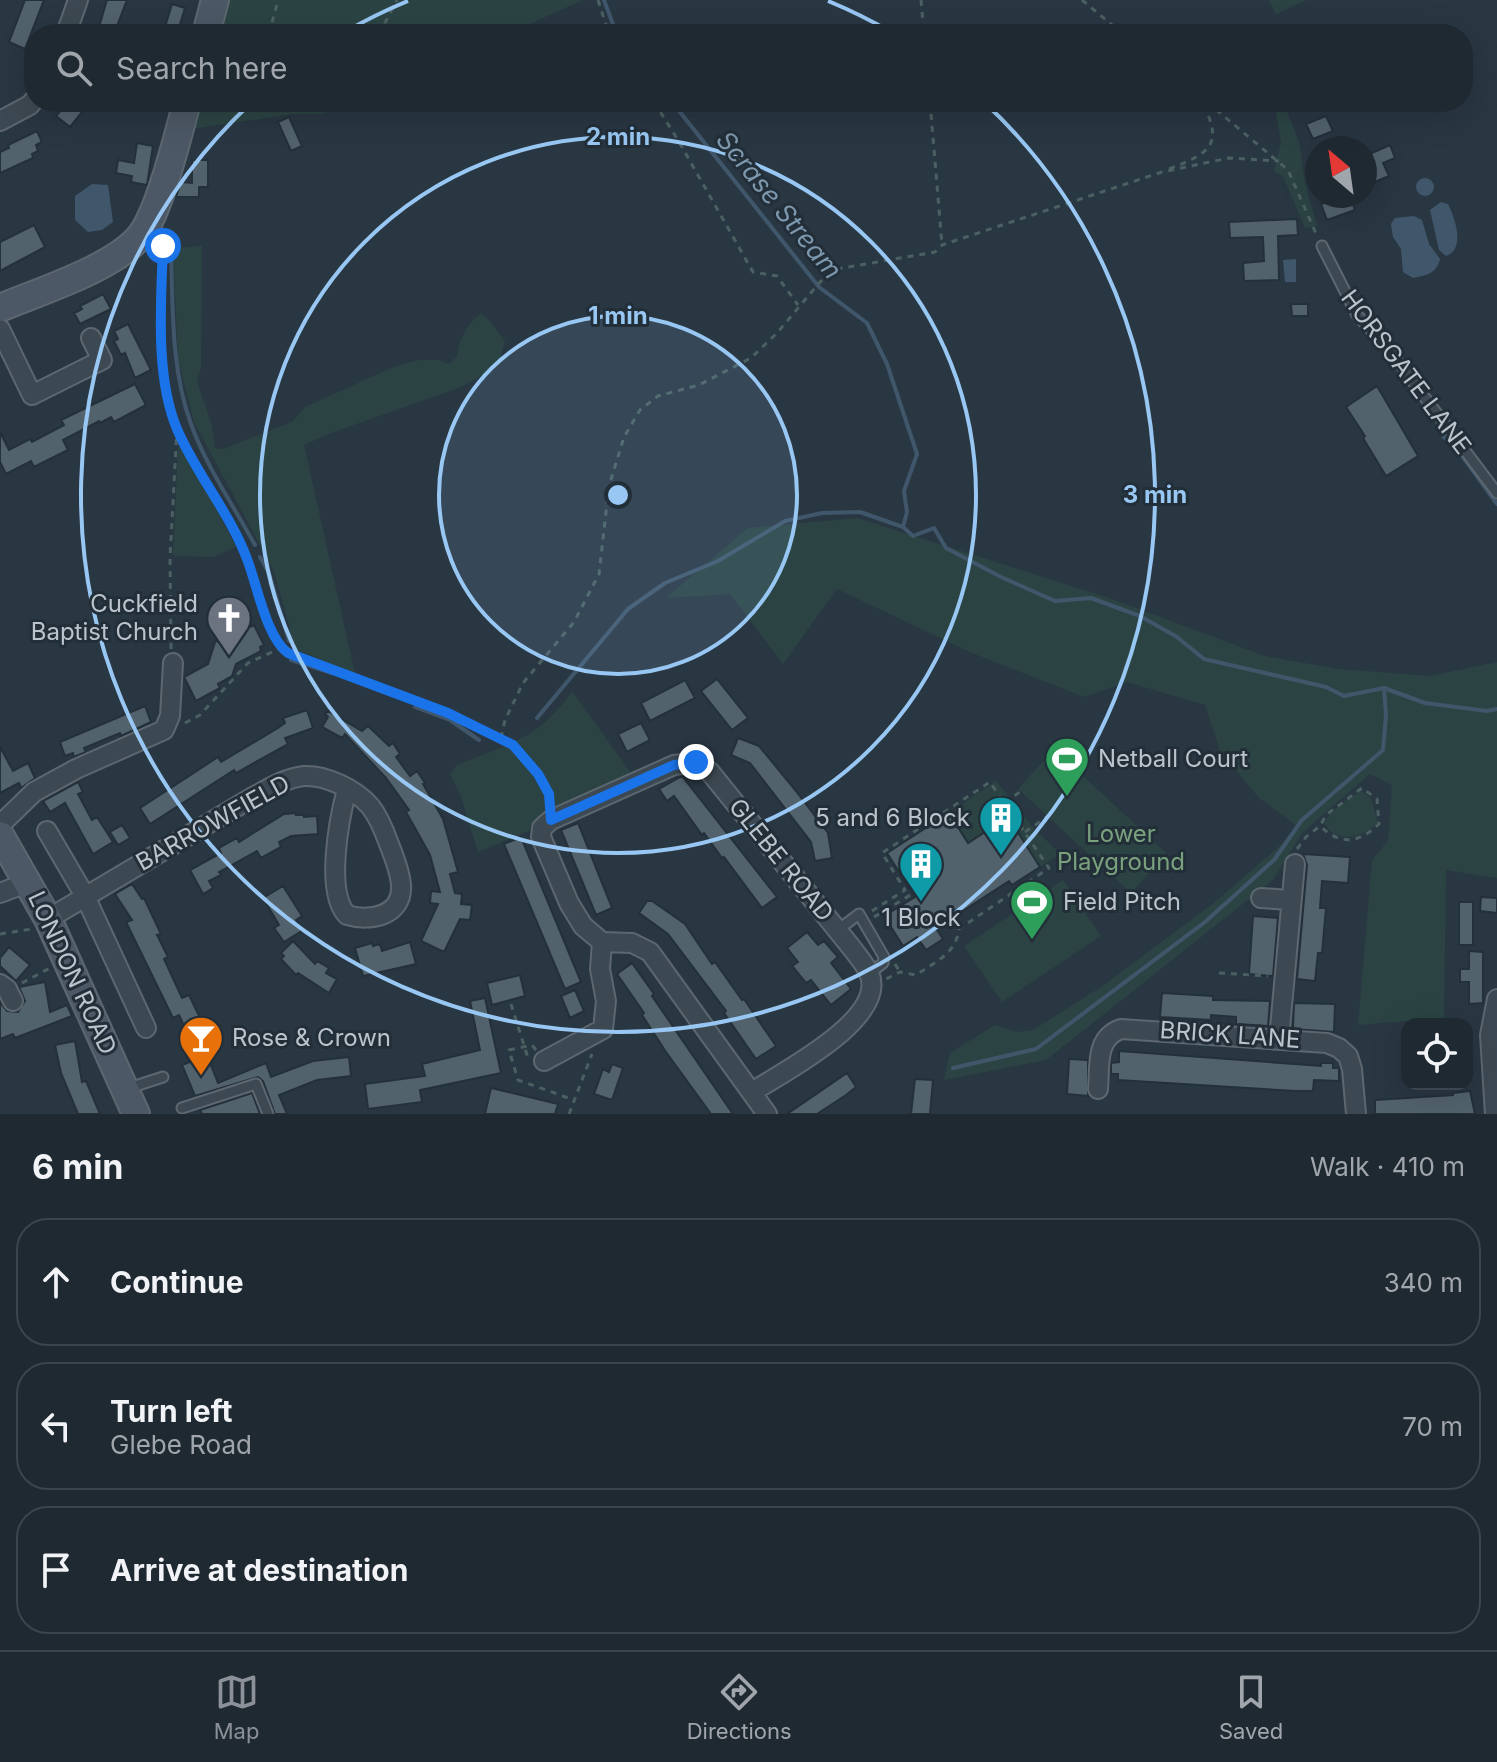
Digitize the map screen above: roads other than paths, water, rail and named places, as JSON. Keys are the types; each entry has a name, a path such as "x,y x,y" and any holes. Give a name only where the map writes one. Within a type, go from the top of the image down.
{"street":[{"path":"70,24 78,0"},
{"path":"209,24 215,0"},
{"path":"0,121 24,106"},
{"path":"0,308 103,264 141,235 152,215 184,112"},
{"path":"0,329 32,395 102,360 91,338"},
{"path":"0,825 34,792 76,769 157,735 168,724 173,663"},
{"name":"GLEBE ROAD","path":"602,942 583,926 569,903 541,837 542,828 551,820 674,765 696,762 710,772 838,930 870,978"},
{"name":"BARROWFIELD","path":"48,919 277,784 313,776 347,789 369,805 380,820 402,889 399,899 384,915 372,919 347,915 337,900 337,848 347,789"},
{"path":"47,831 85,896 146,1028"},
{"name":"LONDON ROAD","path":"0,835 48,919 136,1114"},
{"path":"1279,1039 1295,864"},
{"path":"0,893 29,882"},
{"path":"1261,898 1290,900"},
{"path":"536,1060 603,1029 606,1001 600,969 602,942 632,943 650,952 767,1114"},
{"path":"752,1092 853,1023 869,997 870,978"},
{"path":"1495,1114 1490,1035 1497,999"},
{"name":"BRICK LANE","path":"1098,1089 1102,1044 1114,1031 1121,1029 1327,1043 1348,1056 1356,1114"}],"lane":[{"name":"HORSGATE LANE","path":"1322,246 1357,315 1386,346 1497,493"},
{"path":"838,930 859,914 884,957 883,963 870,978"},
{"path":"126,1090 163,1077"},
{"path":"182,1108 256,1084 268,1114"}],"water":[{"path":"1425,178 1434,187 1425,196 1416,187"},
{"path":"92,184 108,185 113,222 102,230 88,232 75,220 75,196"},
{"path":"1441,202 1448,204 1457,233 1456,247 1446,256 1439,250 1430,210"},
{"path":"1414,216 1422,220 1429,244 1440,259 1433,271 1413,278 1403,272 1401,249 1393,237 1391,224 1395,218"},
{"path":"1296,259 1296,282 1285,282 1283,260"}],"waterway":[{"name":"Scrase Stream","path":"604,0 613,24"},
{"name":"Scrase Stream","path":"680,112 819,287 867,323 887,364 917,454 904,491 907,512 903,527 913,536 934,528 946,548 1001,577 1055,601 1091,598 1140,616 1177,637 1204,659 1326,687 1344,696 1384,688 1425,703 1487,711 1497,709"},
{"path":"165,232 170,241 174,339 184,403 204,455 255,545"},
{"path":"1443,436 1463,457 1497,504"},
{"path":"537,718 628,609 665,583 718,561 785,521 822,513 860,512 903,527"},
{"path":"260,557 269,573 289,641"},
{"path":"291,660 332,673"},
{"path":"953,1068 1036,1049 1205,922 1274,860 1302,820 1383,750 1386,715 1384,688"},
{"path":"415,707 450,720 479,740"}],"place":[{"name":"Cuckfield Baptist Church","path":"229,657"},
{"name":"Netball Court","path":"1067,798"},
{"name":"5 and 6 Block","path":"1001,857"},
{"name":"1 Block","path":"921,903"},
{"name":"Field Pitch","path":"1032,941"},
{"name":"Rose & Crown","path":"201,1077"}],"park label":[{"name":"Lower Playground","path":"1121,848"}]}
